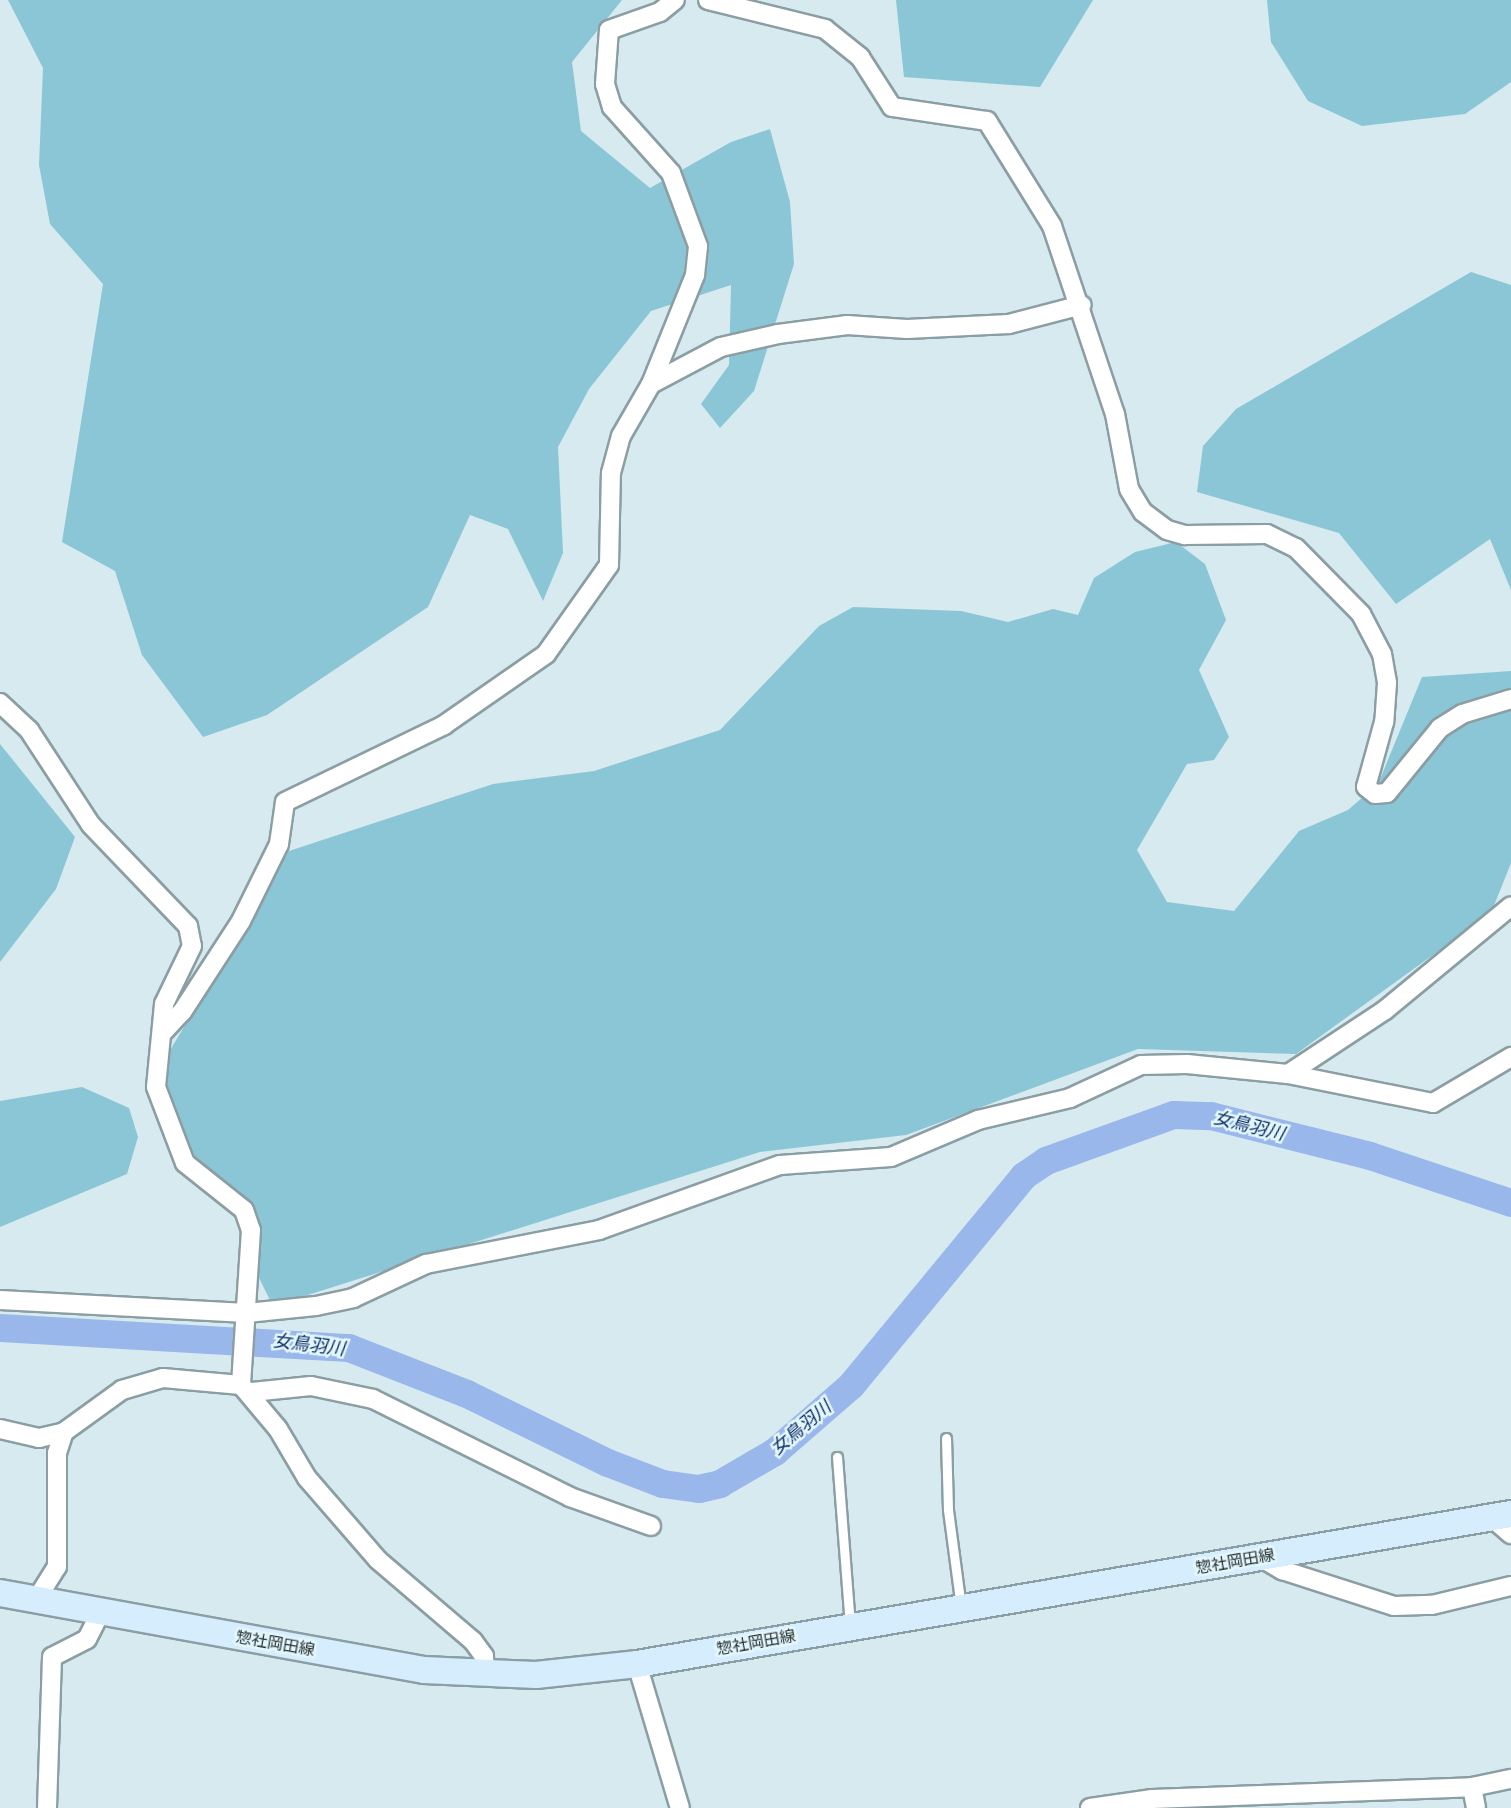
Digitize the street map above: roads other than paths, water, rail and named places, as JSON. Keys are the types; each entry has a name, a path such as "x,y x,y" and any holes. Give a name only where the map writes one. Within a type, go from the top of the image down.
{"main road":[{"name":"惣社岡田線","path":"0,1593 413,1668 484,1673 570,1673 637,1664 1260,1557 1505,1521"}],"street":[{"path":"164,1030 182,1012 241,921 279,844 285,802 444,725 546,654 566,632 609,565 611,473 621,436 651,384 695,275 698,246 671,173 612,107 605,84 609,30 660,12 675,0"},
{"path":"708,0 825,29 860,57 892,107 987,121 1052,226 1082,305 1092,355 1115,414 1129,489 1143,512 1167,530 1185,535 1267,534 1296,548 1361,614 1382,654 1387,683 1384,722 1366,787 1375,794 1387,793 1440,728 1462,714 1511,699"},
{"path":"651,384 721,347 778,334 847,324 907,329 1008,324 1082,305"},
{"path":"0,703 29,730 91,825 188,926 192,946 164,1004 164,1030 156,1087 185,1162 244,1210 250,1230 245,1386 307,1478 378,1560 473,1641 484,1656 484,1673"},
{"path":"1288,1074 1385,1010 1511,906"},
{"path":"0,1300 247,1317 353,1298 426,1264 573,1238 780,1166 891,1157 978,1120 1070,1098 1141,1065 1288,1074 1433,1103 1511,1057"},
{"path":"0,1429 39,1438 64,1432 122,1390 163,1378 245,1386 311,1386 373,1399 570,1497 651,1526"},
{"path":"36,1600 57,1568 57,1453 64,1432"},
{"path":"1260,1557 1282,1570 1394,1606 1432,1605 1511,1586"},
{"path":"47,1808 52,1658 87,1639 101,1612"},
{"path":"637,1664 680,1808"},
{"path":"1090,1808 1273,1792 1472,1787 1511,1779"},
{"path":"1472,1787 1476,1808"}],"lane":[{"path":"946,1438 948,1510 961,1608"},
{"path":"837,1456 850,1627"}],"waterway":[{"name":"女鳥羽川","path":"0,1328 349,1348 467,1394 608,1463 663,1484 699,1489 720,1484 775,1452 851,1386 1024,1176 1046,1161 1174,1115 1211,1116 1370,1156 1511,1203"}]}
